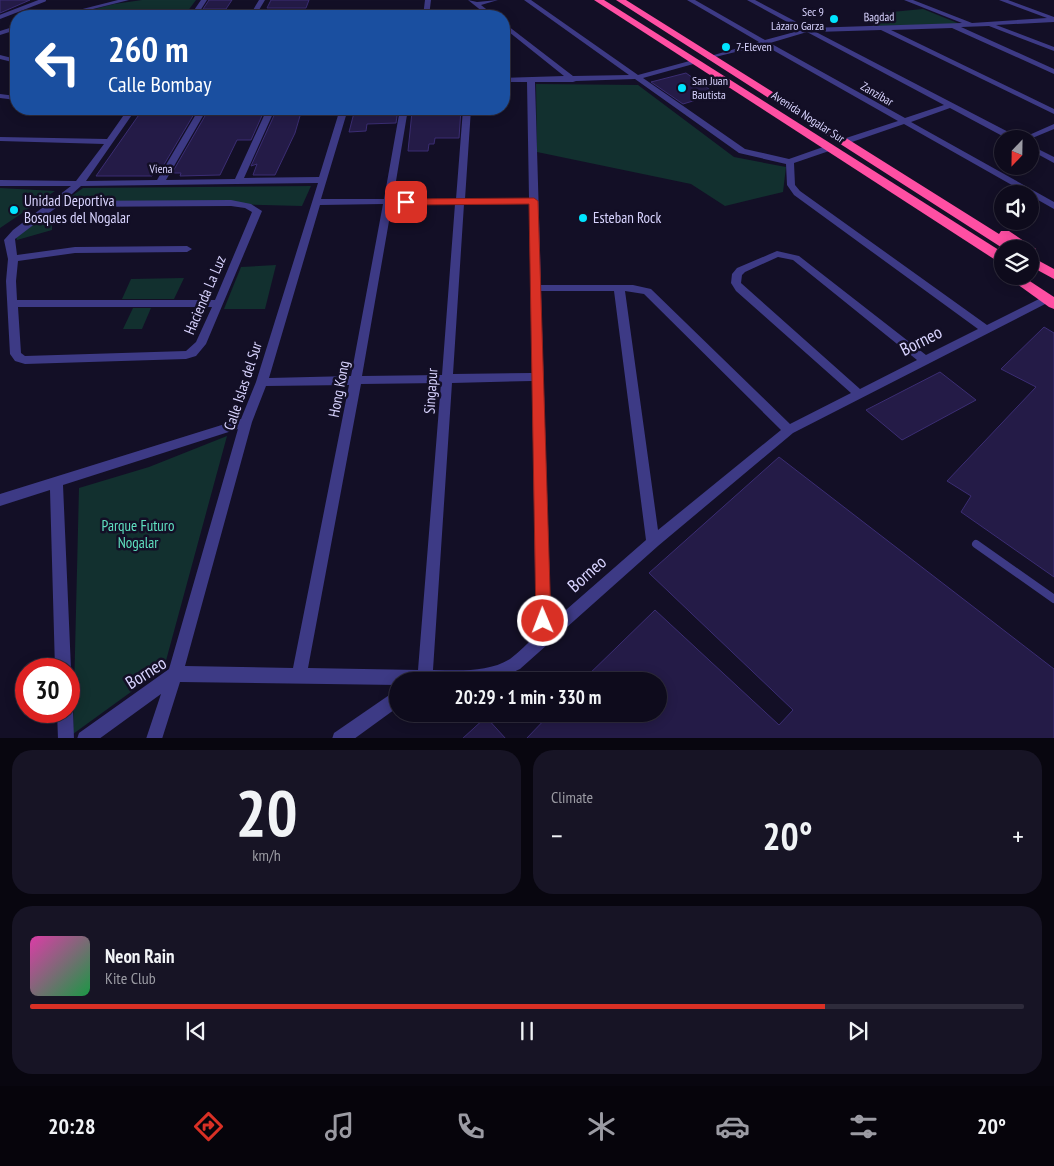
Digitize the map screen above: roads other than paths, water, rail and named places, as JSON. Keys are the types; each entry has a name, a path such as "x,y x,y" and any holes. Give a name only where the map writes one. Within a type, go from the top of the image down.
{"highway":[{"name":"Avenida Nogalar Sur","path":"598,0 994,253"},
{"name":"Avenida Nogalar Sur","path":"620,0 709,58 908,180 999,240"},
{"path":"874,177 904,204 994,265"},
{"path":"908,180 953,202 1015,240"},
{"path":"1039,255 1054,264"},
{"path":"1039,270 1054,275"},
{"path":"1039,278 1052,298"},
{"path":"1028,285 1052,298"}],"street":[{"path":"84,10 126,0"},
{"path":"474,2 495,0"},
{"path":"527,0 742,151 790,162 829,148"},
{"name":"Zanzíbar","path":"690,0 1054,206"},
{"path":"750,0 997,130"},
{"path":"907,0 973,25"},
{"path":"1002,0 1054,19"},
{"path":"474,2 484,10"},
{"name":"Bagdad","path":"709,58 762,41 808,30 953,26 1054,19"},
{"path":"989,24 1054,49"},
{"path":"953,26 1054,72"},
{"path":"880,28 1054,112"},
{"path":"510,31 574,80"},
{"path":"510,80 638,77 694,62"},
{"path":"531,80 544,640"},
{"path":"846,141 952,106"},
{"name":"Hacienda La Luz","path":"54,204 231,204 253,208 256,211 201,344 192,352 186,354 26,360 19,358 16,354 11,282 13,260 9,244 12,236 79,183 128,115"},
{"path":"162,181 200,115"},
{"path":"238,180 268,115"},
{"name":"Calle Islas del Sur","path":"154,738 175,674 246,422 262,382 342,115"},
{"name":"Hong Kong","path":"299,675 356,380 403,115"},
{"name":"Singapur","path":"423,672 467,115"},
{"path":"1039,132 1054,126"},
{"path":"0,138 108,142"},
{"path":"1039,152 1054,160"},
{"path":"790,162 791,185 797,193 986,330"},
{"name":"Viena","path":"0,183 322,180"},
{"path":"315,202 534,201"},
{"path":"13,260 75,250 187,249"},
{"path":"859,394 740,289 736,283 737,274 777,254 801,261 926,361"},
{"path":"537,288 641,289 653,295 789,430"},
{"path":"619,288 652,542"},
{"name":"Borneo","path":"496,672 515,664 652,542 789,430 1052,298"},
{"path":"13,304 219,303"},
{"path":"262,382 538,377"},
{"path":"0,500 246,422"},
{"path":"56,482 63,658"},
{"name":"Borneo","path":"85,738 175,674 389,678"},
{"path":"340,738 389,703"},
{"path":"65,723 66,738"}],"lane":[{"path":"18,10 44,0"},
{"path":"976,544 1054,599"}],"place":[{"name":"Sec 9 Lázaro Garza","path":"834,19"},
{"name":"7-Eleven","path":"726,47"},
{"name":"San Juan Bautista","path":"682,88"},
{"name":"Unidad Deportiva Bosques del Nogalar","path":"14,210"},
{"name":"Esteban Rock","path":"583,218"}],"park label":[{"name":"Parque Futuro Nogalar","path":"138,534"}]}
